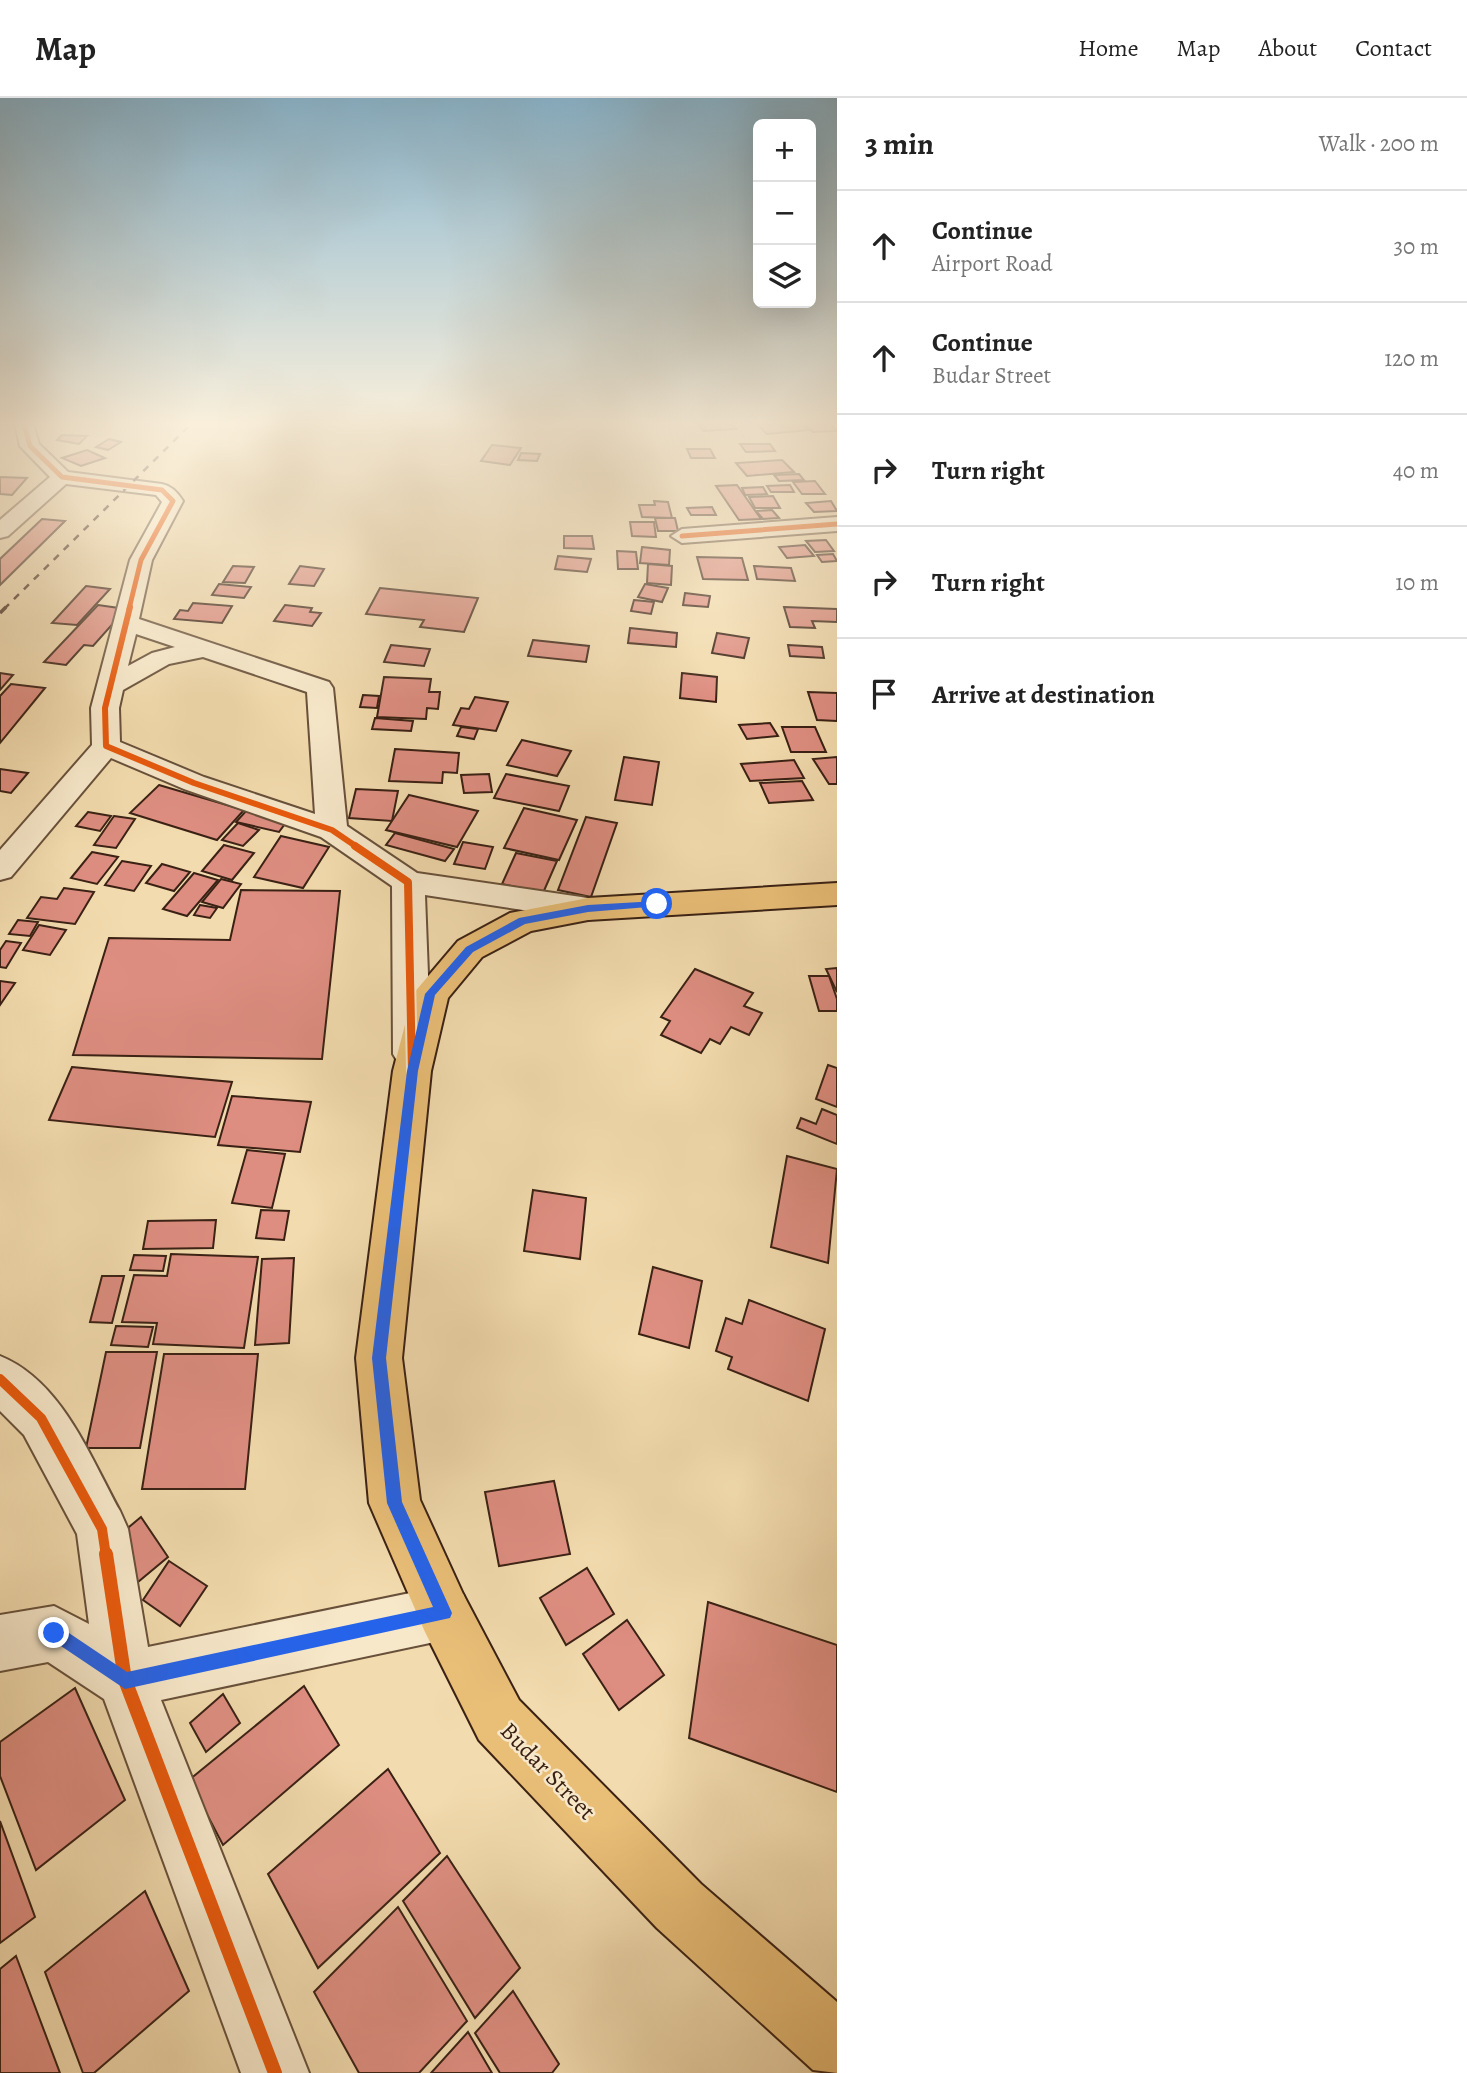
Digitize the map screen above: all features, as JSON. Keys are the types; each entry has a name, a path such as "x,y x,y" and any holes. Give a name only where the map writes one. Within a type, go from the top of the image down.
{"main road":[{"name":"Budar Street","path":"837,894 588,909 523,921 470,949 430,994 412,1071 379,1358 395,1503 444,1613 499,1720 679,1906 837,2046"}],"street":[{"path":"0,531 17,516"},
{"path":"0,870 106,746 105,708 128,623 128,609 141,560 165,516"},
{"path":"682,536 837,524"},
{"path":"128,623 320,688 331,830"},
{"path":"109,687 161,658 204,649"},
{"path":"106,746 183,779 331,830 408,882 588,909"},
{"path":"408,882 412,1071"},
{"path":"0,1379 41,1418 102,1529 125,1681 275,2073"},
{"path":"0,1643 54,1633 125,1681 444,1613"}],"building":[{"path":"672,516 672,518 642,517"},
{"path":"736,516 759,516 761,519 739,520"},
{"path":"761,516 779,518 763,519"},
{"path":"655,518 675,518 678,531 658,531"},
{"path":"42,519 65,521 0,585 0,559"},
{"path":"630,522 654,522 656,537 632,536"},
{"path":"564,536 592,536 594,549 564,548"},
{"path":"826,540 834,551 815,552 806,541"},
{"path":"805,545 814,556 787,558 779,547"},
{"path":"642,547 670,550 669,565 640,563"},
{"path":"617,551 636,552 638,569 618,569"},
{"path":"833,554 837,561 822,562 817,555"},
{"path":"558,556 591,559 587,572 555,569"},
{"path":"697,557 742,558 748,580 703,579"},
{"path":"648,564 672,566 671,585 647,583"},
{"path":"233,566 254,567 245,583 223,582"},
{"path":"300,566 324,569 314,586 289,584"},
{"path":"754,566 791,568 795,581 757,579"},
{"path":"219,584 251,587 244,598 212,595"},
{"path":"645,584 668,588 662,602 638,597"},
{"path":"86,586 110,589 77,625 52,623"},
{"path":"380,588 478,598 464,632 420,627 424,620 366,614"},
{"path":"685,593 710,596 708,607 683,605"},
{"path":"634,600 654,602 651,614 631,611"},
{"path":"193,603 232,606 222,623 174,619 180,610 188,611"},
{"path":"98,605 126,609 93,646 84,645 66,665 44,662"},
{"path":"285,605 312,608 310,612 321,613 312,626 274,621"},
{"path":"784,607 837,609 837,622 812,621 815,628 790,627"},
{"path":"630,628 677,633 676,647 628,643"},
{"path":"717,633 749,638 744,658 712,653"},
{"path":"533,640 589,646 586,662 528,656"},
{"path":"391,645 430,649 424,666 384,662"},
{"path":"788,645 822,647 824,658 790,656"},
{"path":"0,673 13,675 0,690"},
{"path":"682,673 717,677 716,702 680,698"},
{"path":"384,677 431,679 429,692 440,692 438,709 427,708 426,719 377,717"},
{"path":"11,684 45,688 0,743 0,696"},
{"path":"808,692 837,693 837,721 817,720"},
{"path":"363,695 379,696 377,708 360,707"},
{"path":"475,697 508,702 496,731 453,725 461,708 469,709"},
{"path":"375,718 413,721 411,731 372,729"},
{"path":"770,723 778,736 747,739 739,725"},
{"path":"461,727 478,729 474,739 457,736"},
{"path":"782,727 815,727 826,752 791,752"},
{"path":"522,740 571,751 557,776 507,765"},
{"path":"395,749 459,753 457,773 443,772 442,783 389,781"},
{"path":"624,757 659,762 652,805 615,800"},
{"path":"837,757 837,784 829,784 813,759"},
{"path":"794,760 804,778 750,781 741,764"},
{"path":"0,769 28,773 11,793 0,791"},
{"path":"489,774 492,792 464,793 461,775"},
{"path":"506,774 569,786 559,811 494,798"},
{"path":"802,781 813,800 769,803 760,783"},
{"path":"159,785 244,810 217,840 130,813"},
{"path":"356,789 398,791 392,821 349,818"},
{"path":"409,795 478,811 457,847 386,830"},
{"path":"524,808 577,820 559,860 504,848"},
{"path":"246,811 287,821 279,832 236,822"},
{"path":"88,812 111,816 100,831 76,826"},
{"path":"114,816 135,819 116,848 94,845"},
{"path":"586,817 617,823 591,897 558,890"},
{"path":"238,823 259,830 243,846 222,840"},
{"path":"395,833 454,849 445,861 386,845"},
{"path":"281,836 329,847 303,888 254,877"},
{"path":"463,842 493,847 485,869 454,864"},
{"path":"224,845 254,853 232,880 202,871"},
{"path":"92,852 118,857 97,884 71,878"},
{"path":"516,853 557,861 543,893 502,884"},
{"path":"122,861 151,866 134,891 105,885"},
{"path":"162,864 190,872 174,891 146,883"},
{"path":"194,873 218,880 187,916 163,909"},
{"path":"221,879 241,884 223,908 202,902"},
{"path":"64,888 94,892 75,924 27,918 41,897 57,899"},
{"path":"241,890 340,891 322,1059 73,1055 109,938 230,940"},
{"path":"200,905 217,908 210,918 194,915"},
{"path":"18,920 38,922 30,936 9,934"},
{"path":"39,925 66,930 50,955 23,950"},
{"path":"6,941 21,943 6,968 0,967 0,950"},
{"path":"837,968 837,992 826,969"},
{"path":"695,969 753,993 744,1006 762,1013 749,1035 731,1027 720,1044 710,1039 701,1053 661,1035 670,1021 661,1017"},
{"path":"809,976 829,976 837,999 837,1011 819,1011"},
{"path":"0,981 15,983 0,1005"},
{"path":"828,1065 837,1068 837,1107 816,1099"},
{"path":"72,1067 232,1082 215,1137 49,1120"},
{"path":"232,1096 311,1102 300,1152 218,1145"},
{"path":"822,1109 837,1115 837,1144 797,1128 801,1118 816,1124"},
{"path":"247,1150 285,1154 272,1208 232,1203"},
{"path":"787,1156 837,1169 828,1263 771,1247"},
{"path":"533,1190 586,1198 580,1259 524,1251"},
{"path":"261,1210 289,1211 284,1240 256,1238"},
{"path":"216,1220 213,1248 143,1249 148,1221"},
{"path":"171,1254 258,1257 244,1348 153,1344 157,1323 122,1322 134,1275 167,1276"},
{"path":"134,1255 166,1256 163,1271 130,1270"},
{"path":"294,1258 289,1343 255,1345 262,1259"},
{"path":"653,1267 702,1281 689,1348 639,1334"},
{"path":"102,1276 124,1276 112,1323 90,1322"},
{"path":"749,1300 825,1329 808,1401 728,1369 732,1357 716,1351 726,1318 742,1324"},
{"path":"116,1326 153,1327 148,1347 111,1345"},
{"path":"106,1352 157,1352 140,1448 86,1448"},
{"path":"164,1354 258,1354 245,1489 142,1489"},
{"path":"554,1481 570,1554 499,1566 485,1492"},
{"path":"141,1517 168,1557 138,1582 111,1542"},
{"path":"169,1561 207,1586 180,1626 143,1600"},
{"path":"587,1568 614,1614 566,1645 540,1598"},
{"path":"708,1602 837,1645 837,1792 689,1738"},
{"path":"627,1620 664,1675 619,1710 583,1654"},
{"path":"304,1686 339,1745 223,1845 189,1780"},
{"path":"75,1688 125,1800 36,1870 0,1776 0,1742"},
{"path":"223,1694 240,1723 206,1752 190,1723"},
{"path":"388,1769 440,1853 318,1968 268,1874"},
{"path":"0,1821 35,1917 0,1943"},
{"path":"447,1856 520,1968 475,2018 403,1901"},
{"path":"145,1891 189,1991 94,2073 83,2073 45,1972"},
{"path":"398,1907 467,2021 419,2073 359,2073 314,1992"},
{"path":"16,1956 60,2073 0,2073 0,1969"},
{"path":"513,1991 559,2064 552,2073 500,2073 475,2033"},
{"path":"468,2032 492,2073 431,2073"}],"railway":[{"path":"4,609 98,516"},
{"path":"0,613 4,609"}],"cycle path":[{"path":"165,516 141,560 105,708 106,746 194,783 332,830 408,882 412,1071"},
{"path":"682,536 837,524"},
{"path":"0,1379 41,1418 102,1529 125,1680 275,2073"}],"route":[{"path":"54,1633 125,1681 444,1613 395,1503 379,1358 412,1071 430,994 470,949 523,921 588,909 657,904"}]}
